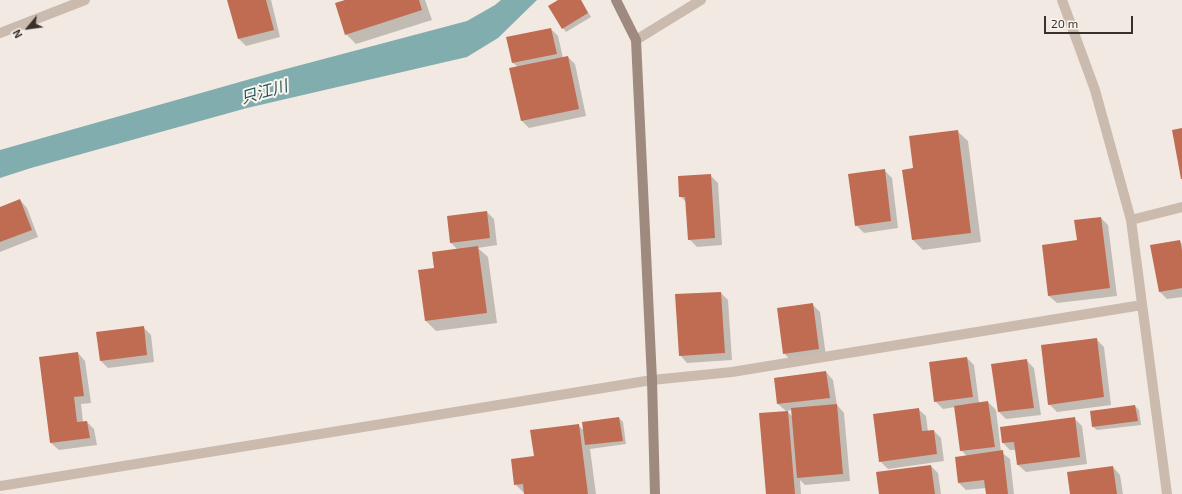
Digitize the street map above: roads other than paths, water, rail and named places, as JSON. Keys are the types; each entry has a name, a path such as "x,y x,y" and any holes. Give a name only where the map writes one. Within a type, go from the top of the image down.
{"street":[{"path":"0,33 85,0"},
{"path":"616,0 636,40 652,380 655,494"},
{"path":"636,40 701,0"},
{"path":"1062,0 1096,90 1131,220 1166,494"},
{"path":"1131,220 1182,207"},
{"path":"0,486 652,380 732,372 1142,305"}],"water":[{"name":"只江川","path":"501,0 537,0 498,38 467,57 247,108 0,178 0,150 282,70 467,21"}]}
